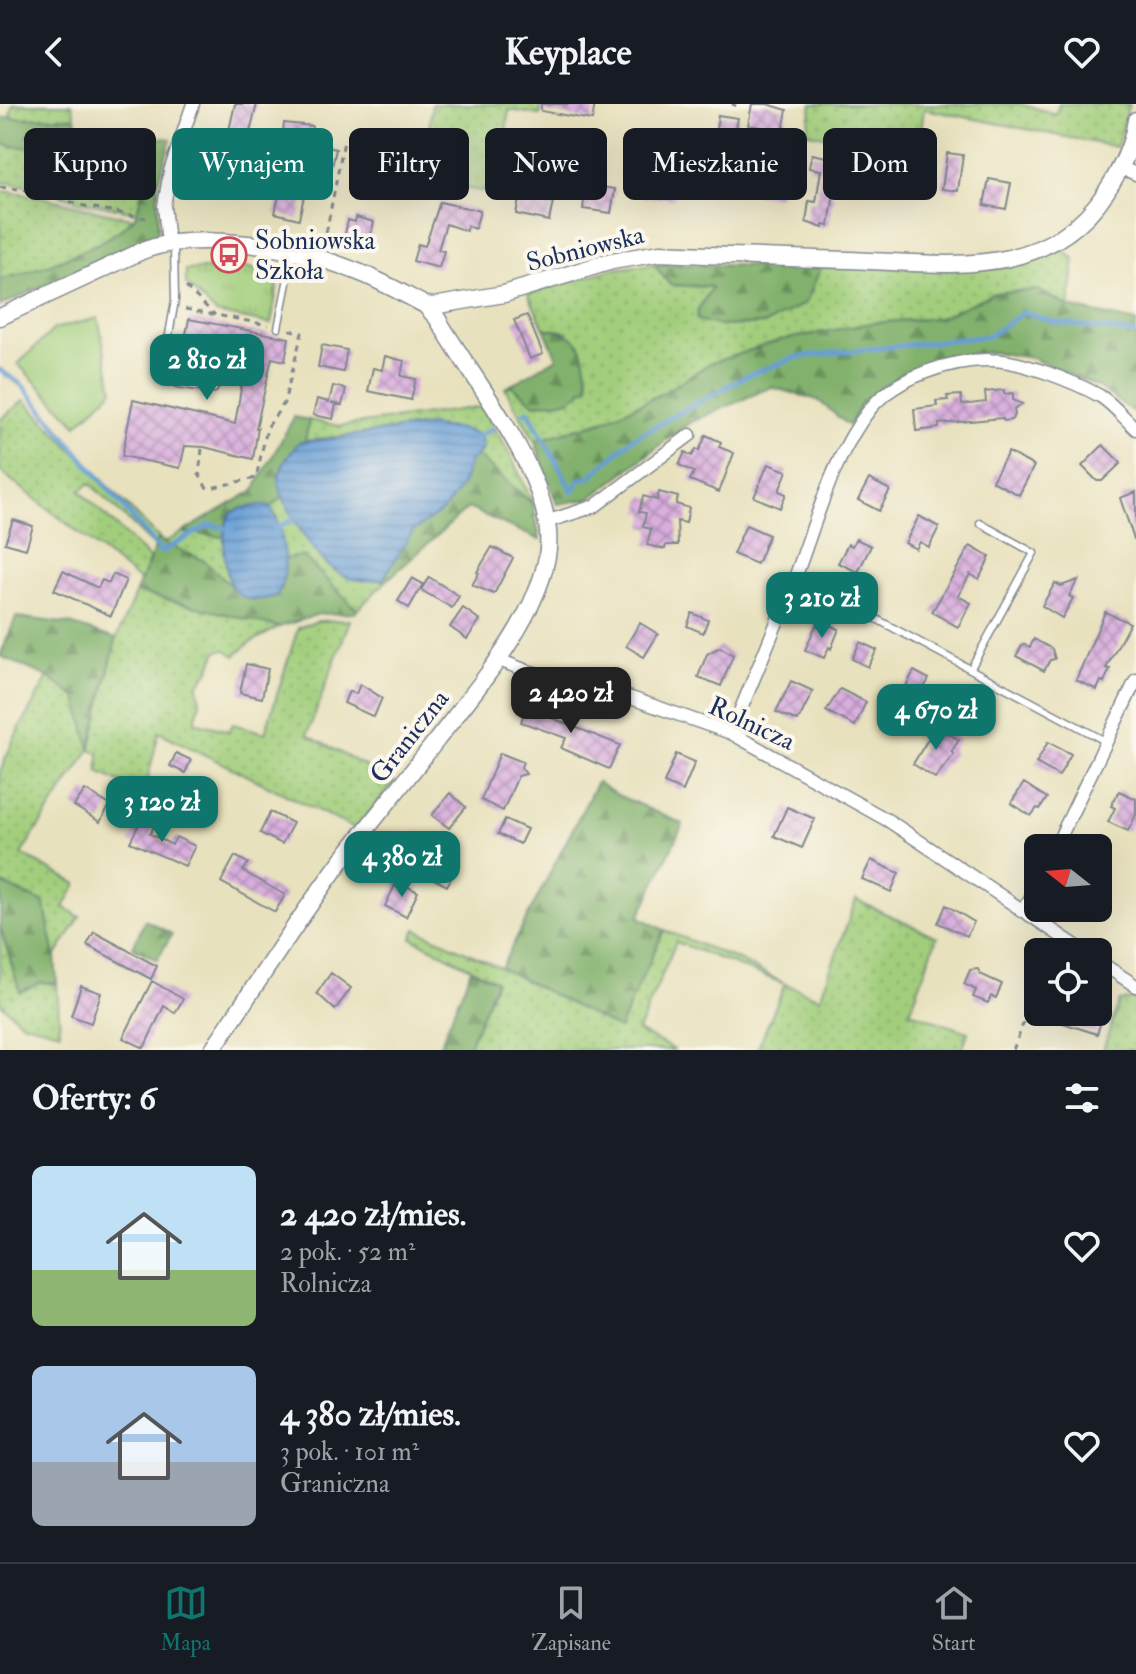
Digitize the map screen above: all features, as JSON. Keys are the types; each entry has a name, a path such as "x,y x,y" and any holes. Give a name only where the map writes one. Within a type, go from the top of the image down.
{"street":[{"path":"171,242 164,206 170,171 193,104"},
{"name":"Sobniowska","path":"425,305 504,294 612,261 660,253 934,263 989,262 1045,248 1070,233 1129,171 1136,120"},
{"path":"0,317 132,255 171,242 215,241 321,259 355,270 425,305"},
{"name":"Graniczna","path":"212,1050 341,862 499,660 540,578 548,546 546,522 535,486 503,421 437,318 425,305"},
{"path":"731,733 848,443 872,407 904,382 938,366 991,360 1031,367 1102,397 1136,429"},
{"path":"546,522 595,506 690,435"},
{"name":"Rolnicza","path":"499,660 527,671 631,698 731,733 889,821 1063,938"},
{"path":"1062,834 1136,680"},
{"path":"1021,911 1024,906"},
{"path":"1112,970 1136,986"}],"lane":[{"path":"171,242 176,286 164,364 165,377 178,384 214,389 223,358"},
{"path":"278,328 293,253"},
{"path":"971,668 1034,553 980,523"},
{"path":"795,576 1107,742"}],"path":[{"path":"321,259 344,141"},
{"path":"0,187 43,192 80,205 166,222"},
{"path":"182,283 215,315"},
{"path":"181,308 302,333 285,398 267,428 256,478 206,487 199,476 202,449"},
{"path":"1013,1050 1024,1021"}],"green space":[{"path":"13,104 72,104 75,117 9,119"},
{"path":"432,104 542,104 540,115 509,110 506,128 485,128 485,192 469,190 469,128 429,128"},
{"path":"812,104 1020,104 1056,114 1059,104 1129,104 1117,147 924,109 921,128 823,128 823,136 807,133"},
{"path":"75,117 78,126 24,128 24,147 15,146 0,143 0,118"},
{"path":"156,137 171,139 158,183 158,233 0,306 0,279 32,271 93,246 126,226 138,210 140,200 156,200"},
{"path":"0,143 13,147 24,145 24,185 0,182"},
{"path":"0,191 24,195 24,200 51,200 133,218 108,238 71,256 0,279"},
{"path":"76,200 140,200 137,212"},
{"path":"1061,249 1075,259 1069,307 1038,290 994,293 939,318 872,323 709,364 663,393 603,421 535,441 505,388 511,385 519,392 570,400 568,332 544,328 528,294 613,269 654,264 670,285 712,287 698,310 821,267 1002,268"},
{"path":"654,264 821,267 806,303 765,324 722,326 697,320 698,310 712,287 670,285"},
{"path":"246,267 279,276 271,324 216,313 186,284 186,270"},
{"path":"1038,290 1069,307 1136,322 1136,414 1098,387 1032,358 993,352 947,356 901,374 862,402 849,426 818,400 771,387 689,423 589,499 557,504 535,441 603,421 663,393 709,364 781,340 872,323 939,318 994,293"},
{"path":"98,318 113,390 77,425 18,364 54,329"},
{"path":"544,328 575,339 583,353 589,385 570,400 535,404 511,385 557,358"},
{"path":"24,400 159,538 155,547 90,483 80,491 150,559 140,581 0,471 0,420"},
{"path":"481,407 509,452 533,504 477,456 483,449 480,435 460,429 428,425 305,441 309,420 340,426"},
{"path":"294,417 309,420 305,441 298,443 279,481 284,496 270,507 260,505 234,511 224,537 183,532 254,490"},
{"path":"477,456 533,504 540,540 468,508 385,582 383,579 413,531 442,511 470,460"},
{"path":"284,496 300,528 321,557 348,576 365,580 383,579 385,582 357,610 303,556 283,559 277,517 270,507"},
{"path":"183,532 224,537 224,552 233,590 203,560 164,543"},
{"path":"159,538 203,560 243,597 254,600 282,589 283,559 303,556 357,610 355,613 319,614 279,627 136,592"},
{"path":"136,592 279,627 248,644 235,656 225,649 217,651 198,686 200,702 195,722 229,731 233,724 265,733 298,628 318,621 350,620 307,735 395,782 355,829 159,732 144,794 98,772 99,753 90,749 21,854 77,884 64,907 80,917 55,957 44,903 0,884 0,771 48,677 77,698 91,747 116,639"},
{"path":"16,617 70,624 116,639 90,749 77,698 48,677 0,656"},
{"path":"597,782 615,794 683,824 639,917 664,930 619,1029 501,968"},
{"path":"1,883 44,903 57,984 41,982 20,992 0,926"},
{"path":"856,900 937,937 910,1012 968,1032 962,1050 757,1050 785,984 820,998"},
{"path":"145,920 172,934 157,960 133,947"},
{"path":"0,926 20,991 41,982 57,984 60,1032 21,1022 0,1003"},
{"path":"416,929 619,1028 664,930 741,961 785,984 676,942 638,1031 675,1050 467,1050 496,981 412,938"},
{"path":"471,969 496,981 467,1050 438,1050"},
{"path":"1136,998 1136,1050 1103,1050 1119,1001"}],"water":[{"path":"428,425 480,435 483,449 470,461 463,482 452,500 413,531 383,579 358,580 335,571 309,543 281,492 280,471 285,461 298,443"},
{"path":"261,505 270,507 275,516 285,564 276,596 255,600 239,595 231,585 224,541 231,514"}],"building":[{"path":"235,104 257,104 251,128 230,128"},
{"path":"541,104 595,104 592,120 541,111"},
{"path":"752,104 767,104 787,110 784,128 748,125"},
{"path":"718,115 738,118 736,128 716,128"},
{"path":"284,123 312,126 312,128 283,128"},
{"path":"947,153 963,155 958,191 942,189"},
{"path":"812,154 823,156 823,200 833,200 829,226 823,225 823,228 806,222 809,201 816,202 821,170 809,168"},
{"path":"989,179 1011,183 1006,209 984,205"},
{"path":"607,188 615,189 611,213 583,209 584,200 607,200"},
{"path":"278,200 303,200 299,219 275,213"},
{"path":"519,200 553,202 549,221 516,214"},
{"path":"440,202 480,211 475,229 467,226 466,231 446,224 438,250 444,251 439,268 413,261 418,244 425,246"},
{"path":"356,217 374,222 368,245 344,238 348,220 355,222"},
{"path":"527,315 543,354 530,359 514,320"},
{"path":"189,319 289,338 285,361 272,358 256,428 253,459 204,447 185,446 180,468 122,456 133,400 235,424 247,353 206,345 202,363 181,359"},
{"path":"322,345 347,350 343,372 318,367"},
{"path":"385,356 404,361 401,376 416,379 411,400 368,391 373,368 382,370"},
{"path":"333,386 346,389 342,405 331,403 336,404 333,419 313,415 317,399 329,402"},
{"path":"1004,390 1004,394 1013,393 1013,400 1022,404 1014,409 1015,415 1011,420 1004,421 1002,418 939,424 939,428 916,431 914,409 937,406 936,401 948,400 947,396 961,395 962,405 986,402 985,392"},
{"path":"706,435 721,442 719,447 734,453 719,492 690,480 694,472 679,465 685,452 692,456 696,449 699,451"},
{"path":"1103,445 1121,463 1102,481 1097,481 1082,466"},
{"path":"1008,452 1034,466 1019,495 992,481"},
{"path":"768,464 787,471 779,491 786,494 780,508 754,497"},
{"path":"869,479 890,490 879,511 858,500"},
{"path":"659,492 678,497 676,504 689,508 686,523 677,521 678,545 666,545 665,549 647,545 651,529 643,527 646,513 639,512 643,496 657,500"},
{"path":"1136,492 1136,539 1134,539 1120,498"},
{"path":"919,516 939,527 929,547 920,542 916,549 905,543"},
{"path":"13,520 33,526 26,549 5,543"},
{"path":"746,525 769,535 757,564 733,554"},
{"path":"856,539 871,546 858,572 838,563 848,544 852,546"},
{"path":"970,546 990,557 979,579 970,574 958,596 971,603 958,627 932,612"},
{"path":"492,547 513,558 494,594 472,585"},
{"path":"63,571 98,588 102,580 109,583 113,574 126,580 111,616 54,590"},
{"path":"429,577 459,596 452,608 421,590"},
{"path":"412,578 423,584 409,608 398,601"},
{"path":"1078,580 1062,618 1042,606 1055,583 1061,586"},
{"path":"463,608 480,620 467,639 450,627"},
{"path":"1105,612 1130,623 1106,668 1110,669 1104,682 1101,681 1097,690 1076,680"},
{"path":"692,613 708,620 703,633 687,626"},
{"path":"640,623 658,634 644,657 626,646"},
{"path":"826,623 839,629 824,658 805,650 816,625 824,629"},
{"path":"1034,639 1052,649 1055,659 1050,660 1044,671 1016,656 1023,644 1030,647"},
{"path":"860,642 877,650 868,667 852,659"},
{"path":"720,647 733,655 721,686 698,677 707,654"},
{"path":"246,664 268,669 262,698 240,693"},
{"path":"914,671 929,679 923,690 928,692 920,708 912,707 900,697"},
{"path":"791,681 813,691 798,721 776,712"},
{"path":"360,684 382,698 374,717 344,703 349,691 356,694"},
{"path":"840,689 866,702 855,726 826,711"},
{"path":"529,697 551,705 548,715 552,718 620,745 609,769 561,748 566,738 521,722"},
{"path":"936,726 959,740 951,752 954,754 935,778 913,764"},
{"path":"1048,742 1071,754 1059,776 1036,763"},
{"path":"176,753 191,760 185,773 170,766"},
{"path":"500,753 523,762 521,767 526,774 518,776 503,811 481,800"},
{"path":"676,754 695,762 683,791 664,783"},
{"path":"1024,783 1047,798 1031,816 1011,803"},
{"path":"85,790 110,805 100,822 74,806"},
{"path":"1119,791 1136,799 1136,815 1128,831 1108,822 1115,808 1111,806"},
{"path":"450,793 466,807 449,828 432,815"},
{"path":"787,807 815,819 802,848 774,836"},
{"path":"270,812 293,823 282,844 260,833"},
{"path":"142,818 155,824 150,834 172,845 176,837 195,846 185,866 130,842"},
{"path":"505,819 527,829 520,844 498,834"},
{"path":"235,856 248,863 243,871 285,895 275,912 221,882"},
{"path":"435,857 456,869 447,886 425,874"},
{"path":"871,860 899,873 891,892 862,879"},
{"path":"397,881 418,892 406,917 385,906"},
{"path":"946,905 974,922 967,936 938,923"},
{"path":"94,932 157,966 151,979 87,945"},
{"path":"978,969 980,974 1002,984 996,998 991,996 988,1003 973,997 976,990 964,984 970,970"},
{"path":"331,973 351,988 335,1010 317,993"},
{"path":"152,981 183,999 175,1013 164,1006 144,1048 123,1038"},
{"path":"81,986 101,993 91,1023 71,1016"},
{"path":"1072,1026 1100,1026 1097,1034"}],"waterway":[{"path":"524,413 528,411 573,492 579,480 590,477 632,439 746,376 797,357 989,336 1024,312 1053,322 1136,334"},
{"path":"0,370 22,385 161,552 210,525 232,529"},
{"path":"475,438 492,429"},
{"path":"276,529 298,516"}],"place":[{"name":"Sobniowska Szkoła","path":"229,255"}]}
